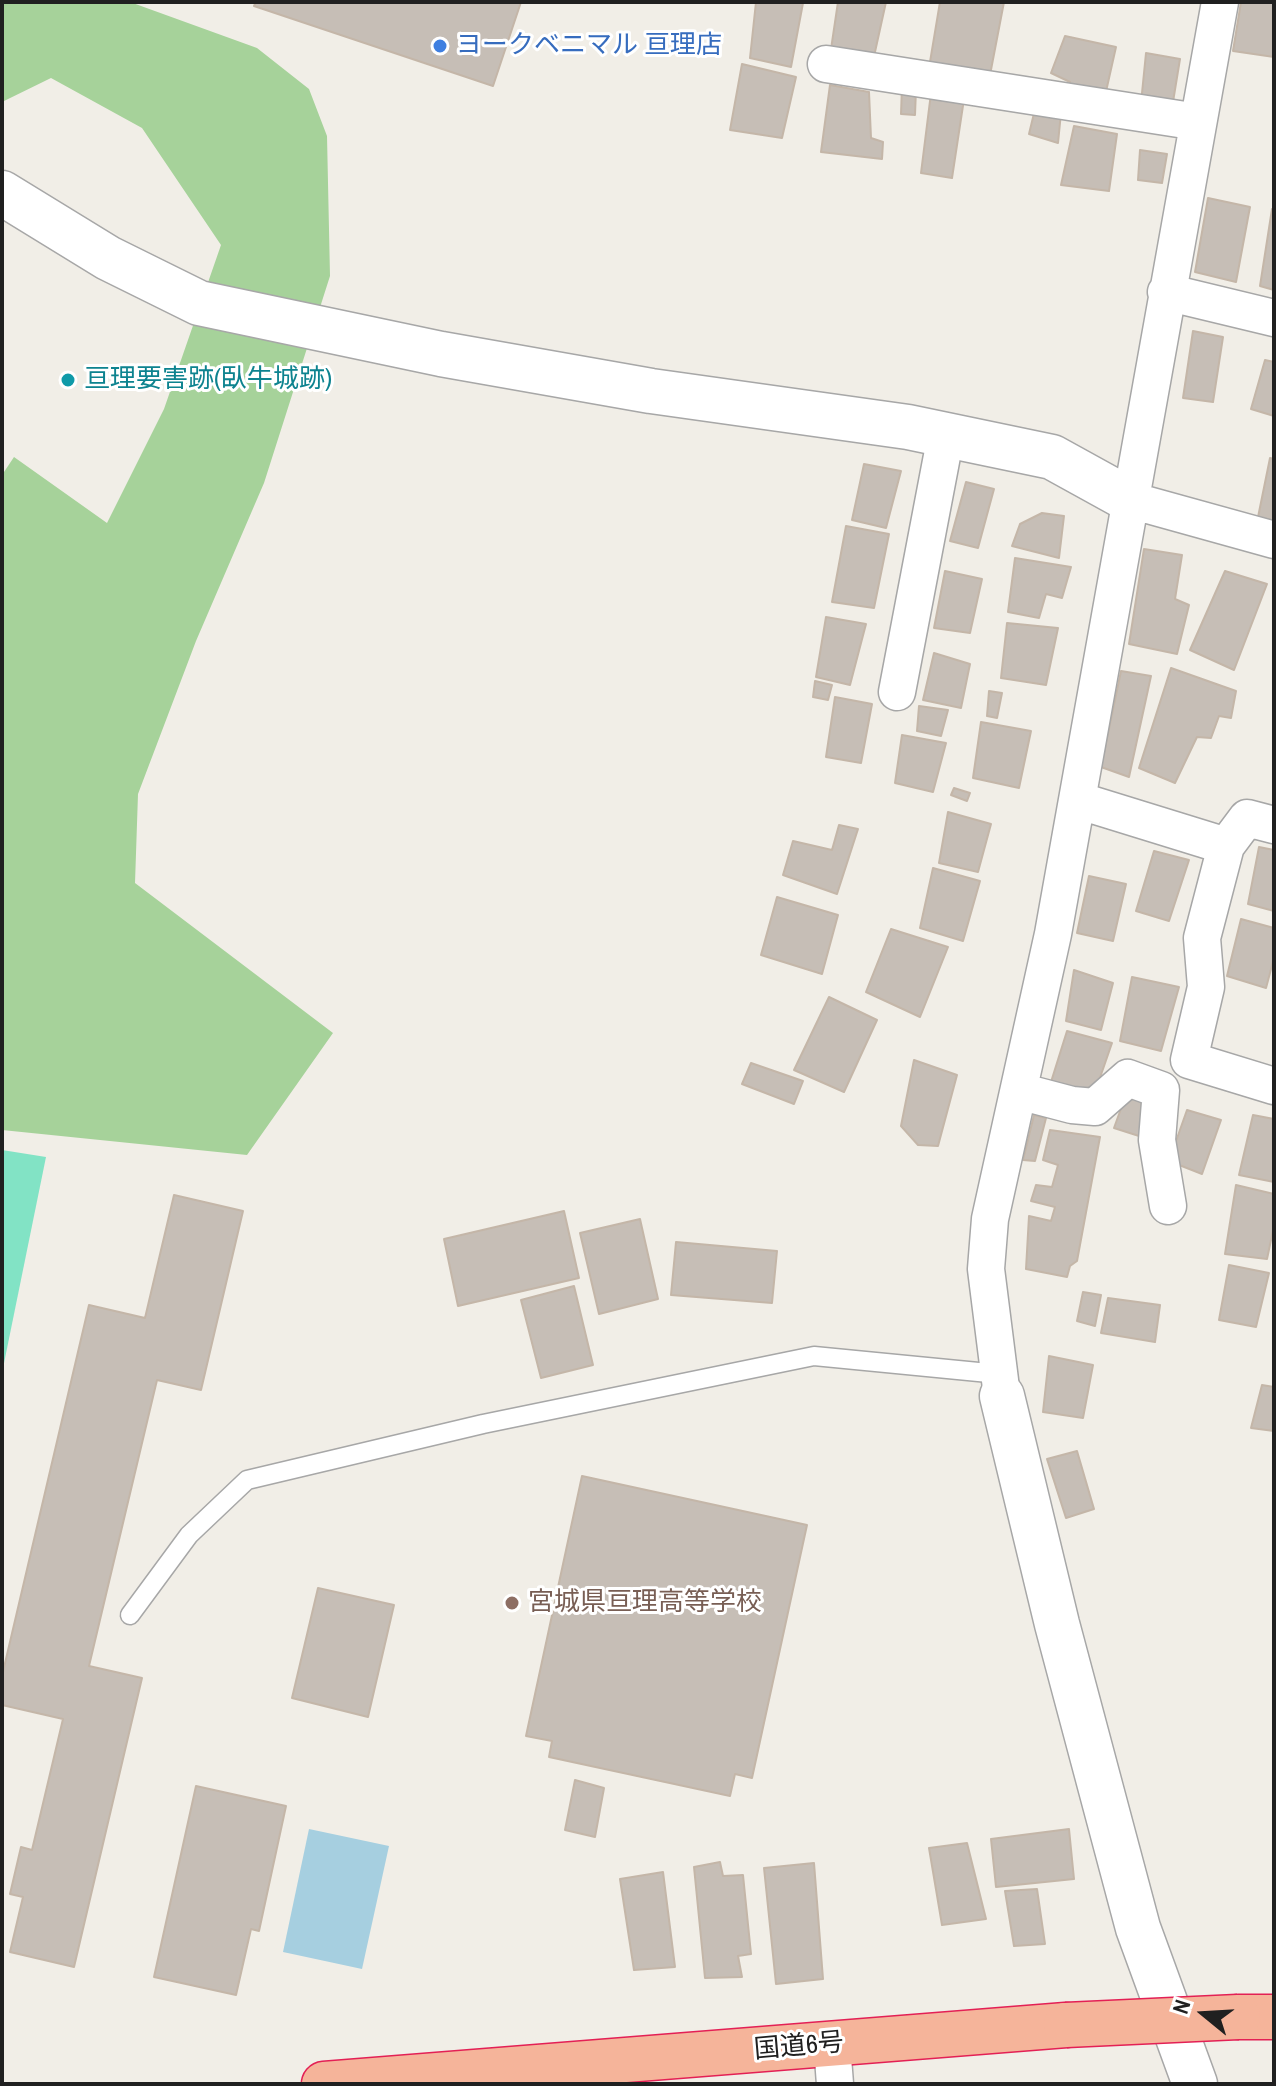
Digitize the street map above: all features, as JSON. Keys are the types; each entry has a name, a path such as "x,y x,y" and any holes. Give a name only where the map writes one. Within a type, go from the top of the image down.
{"highway":[{"name":"国道6号","path":"324,2084 834,2064 1066,2025 1256,2017"}],"street":[{"path":"1195,2084 1138,1928 1057,1624 1001,1385 986,1269 990,1219 1053,934 1220,2"},
{"path":"826,64 1198,122"},
{"path":"2,193 108,258 199,303 441,354 621,386 908,427 1052,457 1130,500 1274,540"},
{"path":"1166,292 1274,318"},
{"path":"897,692 946,435"},
{"path":"1077,800 1226,846"},
{"path":"1274,825 1247,818 1226,846 1202,938 1206,987 1189,1060 1274,1086"},
{"path":"1019,1091 1072,1105 1095,1107 1128,1078 1161,1090 1157,1140 1168,1206"}],"lane":[{"path":"130,1615 189,1535 247,1480 483,1424 814,1356 1001,1385"}],"green space":[{"path":"2,2 130,2 257,48 309,89 327,136 330,276 264,483 196,641 138,794 135,883 333,1033 247,1155 2,1130 2,475 14,457 107,523 164,409 221,245 142,128 51,78 2,102"},
{"path":"2,1150 46,1157 2,1373"}],"water":[{"path":"309,1829 389,1846 362,1969 283,1952"}],"building":[{"name":"ヨークベニマル 亘理店","path":"256,2 521,2 493,86 254,6"},
{"path":"756,2 803,3 791,67 750,58"},
{"path":"838,2 886,2 873,61 830,56"},
{"path":"940,2 1004,2 990,75 930,62"},
{"path":"1241,2 1274,2 1274,57 1233,51"},
{"path":"1065,36 1116,47 1105,96 1069,90 1070,82 1051,73"},
{"path":"1146,53 1180,59 1172,108 1141,103"},
{"path":"742,64 796,77 782,138 730,130"},
{"path":"830,85 869,92 871,138 883,142 882,159 821,152"},
{"path":"902,86 916,89 915,115 901,114"},
{"path":"931,93 964,99 952,178 921,173"},
{"path":"1036,105 1061,113 1058,143 1029,134"},
{"path":"1074,126 1117,134 1109,191 1061,185"},
{"path":"1140,150 1167,154 1162,183 1138,180"},
{"path":"1208,198 1250,207 1236,282 1195,272"},
{"path":"1274,210 1274,290 1260,286"},
{"path":"1193,331 1223,337 1213,402 1183,398"},
{"path":"1265,360 1274,362 1274,416 1251,409"},
{"path":"1270,458 1274,459 1274,532 1256,527"},
{"path":"864,464 901,471 886,528 852,520"},
{"path":"966,482 994,489 978,548 950,541"},
{"path":"1042,513 1064,516 1059,558 1012,546 1020,524"},
{"path":"846,526 889,534 874,608 832,602"},
{"path":"1144,549 1182,555 1175,599 1189,605 1177,654 1129,644"},
{"path":"1015,558 1071,567 1062,598 1046,594 1039,618 1008,612"},
{"path":"945,571 982,579 970,633 934,628"},
{"path":"1225,571 1267,584 1234,670 1190,650"},
{"path":"826,617 866,624 850,685 816,677"},
{"path":"1007,623 1058,628 1046,685 1001,678"},
{"path":"934,653 970,664 961,708 923,700"},
{"path":"1171,668 1236,691 1231,718 1219,716 1211,738 1197,737 1175,783 1139,768"},
{"path":"1121,671 1151,676 1129,777 1101,767"},
{"path":"815,681 832,685 828,700 813,697"},
{"path":"989,691 1002,693 997,718 987,716"},
{"path":"835,697 872,704 861,763 826,757"},
{"path":"919,706 948,710 941,736 917,731"},
{"path":"981,722 1031,731 1019,788 973,778"},
{"path":"902,735 946,743 933,792 895,783"},
{"path":"954,788 970,793 967,801 951,795"},
{"path":"948,812 991,824 978,872 939,863"},
{"path":"839,825 858,829 837,894 783,875 793,841 832,850"},
{"path":"1259,847 1274,850 1274,911 1248,904"},
{"path":"1154,851 1189,860 1169,921 1136,911"},
{"path":"933,868 980,881 963,941 920,928"},
{"path":"1089,876 1126,884 1113,941 1077,933"},
{"path":"777,897 838,915 822,974 761,955"},
{"path":"1241,919 1274,928 1274,958 1266,988 1227,976"},
{"path":"891,929 948,947 920,1017 866,992"},
{"path":"1074,970 1113,983 1101,1030 1066,1021"},
{"path":"1132,977 1179,987 1161,1051 1120,1041"},
{"path":"829,997 877,1020 844,1092 794,1070"},
{"path":"1067,1031 1112,1043 1094,1095 1051,1082"},
{"path":"914,1060 957,1075 938,1146 918,1145 901,1126"},
{"path":"751,1063 803,1081 794,1104 742,1084"},
{"path":"1127,1092 1150,1100 1139,1136 1114,1128"},
{"path":"1187,1110 1221,1120 1202,1174 1169,1161"},
{"path":"1034,1115 1046,1118 1035,1161 1023,1160"},
{"path":"1253,1115 1274,1119 1274,1182 1239,1175"},
{"path":"1050,1130 1100,1137 1077,1261 1070,1266 1067,1277 1026,1269 1029,1216 1051,1221 1055,1207 1031,1201 1036,1185 1052,1187 1058,1165 1043,1160"},
{"path":"1236,1185 1274,1194 1274,1226 1267,1259 1225,1254"},
{"path":"174,1195 243,1211 201,1390 157,1380 89,1666 142,1678 74,1967 10,1952 23,1897 10,1894 21,1847 32,1850 63,1719 2,1705 2,1676 89,1305 145,1318"},
{"path":"564,1211 579,1278 458,1306 444,1239"},
{"path":"640,1219 658,1299 599,1314 580,1233"},
{"path":"676,1242 777,1251 772,1303 671,1295"},
{"path":"1229,1265 1269,1273 1256,1327 1219,1320"},
{"path":"574,1286 593,1365 541,1378 521,1300"},
{"path":"1083,1292 1101,1295 1095,1326 1077,1321"},
{"path":"1108,1298 1160,1305 1155,1342 1101,1333"},
{"path":"1049,1356 1093,1365 1083,1418 1043,1412"},
{"path":"1262,1385 1274,1387 1274,1431 1251,1428"},
{"path":"1077,1451 1094,1509 1066,1518 1047,1459"},
{"path":"582,1476 807,1525 752,1778 735,1774 730,1796 549,1757 552,1741 526,1736"},
{"path":"318,1588 394,1605 368,1717 292,1698"},
{"path":"575,1780 604,1788 595,1837 565,1830"},
{"path":"196,1786 286,1806 259,1931 251,1929 236,1995 154,1977"},
{"path":"1069,1829 1074,1879 996,1887 991,1839"},
{"path":"967,1843 986,1919 942,1925 929,1848"},
{"path":"720,1862 723,1876 743,1875 751,1954 738,1956 742,1977 705,1978 694,1867"},
{"path":"814,1863 823,1979 776,1984 764,1868"},
{"path":"663,1872 675,1967 634,1970 620,1879"},
{"path":"1037,1889 1045,1944 1014,1946 1005,1891"}],"place":[{"name":"ヨークベニマル 亘理店","path":"440,46"},
{"name":"亘理要害跡(臥牛城跡)","path":"68,380"},
{"name":"宮城県亘理高等学校","path":"512,1603"}]}
